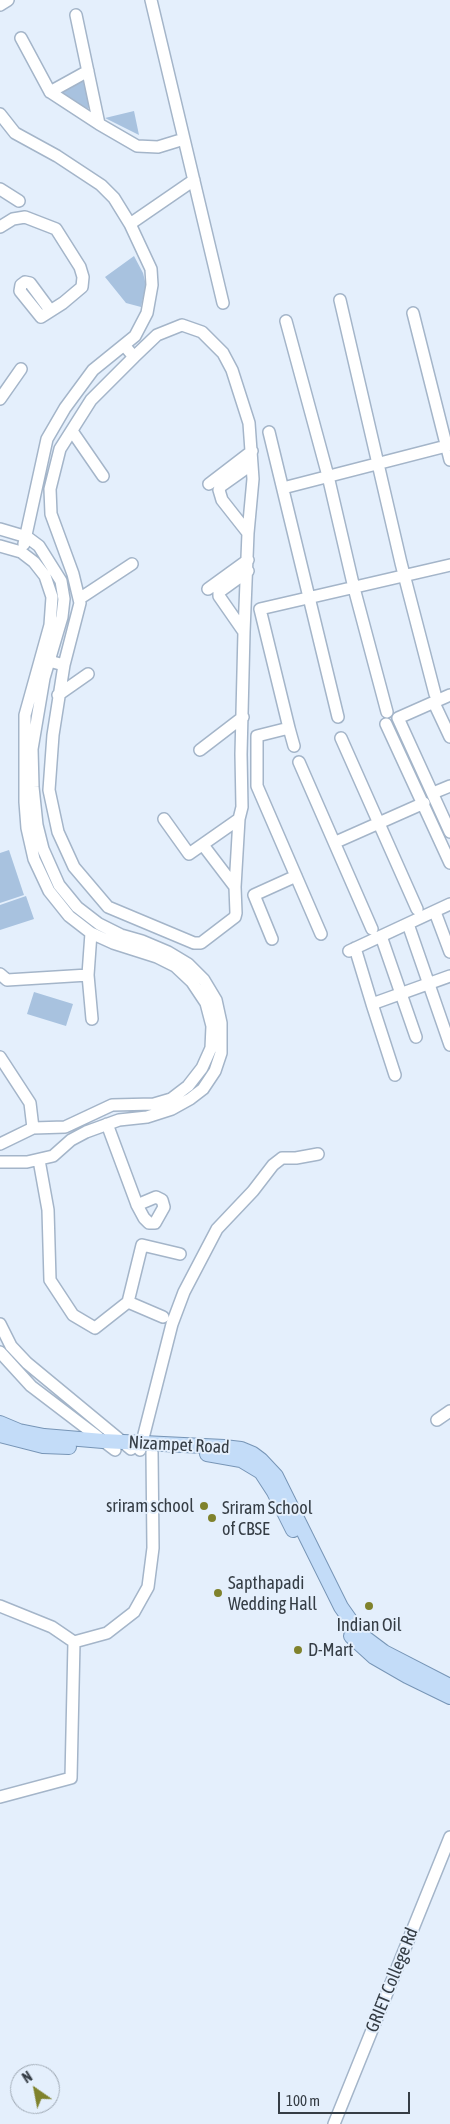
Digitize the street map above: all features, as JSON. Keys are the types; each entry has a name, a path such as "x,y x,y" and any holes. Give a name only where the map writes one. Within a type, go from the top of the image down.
{"main road":[{"name":"Nizampet Road","path":"0,1423 44,1436 222,1456 241,1460 261,1472 274,1492 330,1603 356,1642 382,1662 450,1697"},
{"name":"Nizampet Road","path":"0,1435 43,1446 224,1446 241,1449 261,1460 276,1476 341,1607 360,1634 384,1652 450,1686"}],"street":[{"path":"0,4 8,0"},
{"path":"151,0 223,303"},
{"path":"76,16 100,124"},
{"path":"21,38 50,92 100,124 137,146 158,147 184,139"},
{"path":"50,92 88,71"},
{"path":"0,114 15,133 57,156 102,185 114,198 130,224 151,270 152,284 147,313 135,336 93,370 65,408 47,438 27,537 21,552"},
{"path":"130,224 194,180"},
{"path":"0,189 19,201"},
{"path":"0,227 13,219 25,217 56,229 80,268 83,277 82,287 63,303 50,310"},
{"path":"340,300 377,464 434,698 450,737"},
{"path":"413,313 448,445 450,460"},
{"path":"286,321 328,476 387,718 450,863"},
{"path":"182,325 202,332 223,354 232,370 249,424 252,451 253,479 248,532 244,632 241,754 242,807 239,819 235,917 201,943 194,943 108,907 74,867 58,832 49,790 58,695 80,603 73,574 51,514 50,489 60,449 91,400 144,348 158,336 182,325"},
{"path":"135,336 144,348"},
{"path":"124,345 134,357"},
{"path":"0,398 21,369"},
{"path":"72,431 103,476"},
{"path":"269,432 338,717"},
{"path":"283,488 448,445"},
{"path":"209,484 252,451"},
{"path":"248,532 222,500 219,490 221,486 252,464"},
{"path":"0,530 27,537 39,546 60,581 64,599 62,617 44,670 25,715 24,761 27,828 34,859 49,891 69,916 90,933 113,943 157,957 175,966 192,982 206,1003 212,1026 211,1048 202,1068 188,1086 170,1099 154,1104 112,1105 65,1126 33,1128 0,1144"},
{"path":"0,546 21,552 34,562 45,576 52,597 50,625 32,749 32,787 37,825 43,849 59,885 77,907 88,915 121,935 145,942 168,952 188,964 204,980 216,1000 221,1023 220,1053 215,1071 203,1089 190,1099 172,1109 147,1117 119,1120 107,1124 71,1140 53,1156 39,1160 0,1162"},
{"path":"79,599 132,564"},
{"path":"208,589 248,565"},
{"path":"244,632 219,596 219,592 248,565"},
{"path":"294,746 260,609 450,566"},
{"path":"44,670 64,665"},
{"path":"44,670 61,681"},
{"path":"58,695 88,674"},
{"path":"450,695 434,698 398,718 450,832"},
{"path":"200,750 243,717"},
{"path":"289,728 257,736 257,786 321,934"},
{"path":"341,738 416,909"},
{"path":"299,762 402,992 416,1037"},
{"path":"433,793 450,786"},
{"path":"336,842 424,803"},
{"path":"164,819 189,854 239,819"},
{"path":"203,844 235,887"},
{"path":"272,939 254,895 296,876"},
{"path":"395,1075 352,950 376,933 408,924 450,904"},
{"path":"435,912 450,952"},
{"path":"80,924 88,915"},
{"path":"128,937 134,918"},
{"path":"145,942 151,924"},
{"path":"408,924 450,1045"},
{"path":"90,933 88,974 92,1019"},
{"path":"0,974 4,978 12,980 88,974"},
{"path":"372,1004 450,976"},
{"path":"0,1057 30,1103 33,1128"},
{"path":"107,1124 137,1205"},
{"path":"65,1126 71,1140"},
{"path":"0,1606 52,1627 74,1642 108,1634 134,1612 148,1587 153,1548 129,1447 190,1278 217,1229 273,1165 282,1158 296,1158 318,1154"},
{"path":"39,1160 48,1210 50,1280 73,1315 95,1328 128,1302 142,1245 180,1254"},
{"path":"128,1302 163,1317"},
{"path":"0,1324 11,1346 27,1363 129,1447"},
{"path":"0,1352 31,1386 82,1424 129,1447"},
{"path":"438,1420 450,1411"},
{"path":"82,1424 95,1418"},
{"path":"0,1797 71,1778 74,1642"},
{"name":"GRIET College Rd","path":"334,2124 450,1836"}],"shaded area":[{"path":"85,79 90,105 88,109 58,90"},
{"path":"134,111 139,135 105,118"},
{"path":"134,256 143,273 146,285 141,307 126,303 105,277"},
{"path":"9,850 24,895 0,903 0,853"},
{"path":"26,896 34,919 0,930 0,905"},
{"path":"34,992 73,1004 66,1026 27,1014"}],"place":[{"name":"sriram school","path":"204,1506"},
{"name":"Sriram School of CBSE","path":"212,1518"},
{"name":"Sapthapadi Wedding Hall","path":"218,1593"},
{"name":"Indian Oil","path":"369,1606"},
{"name":"D-Mart","path":"298,1650"}]}
